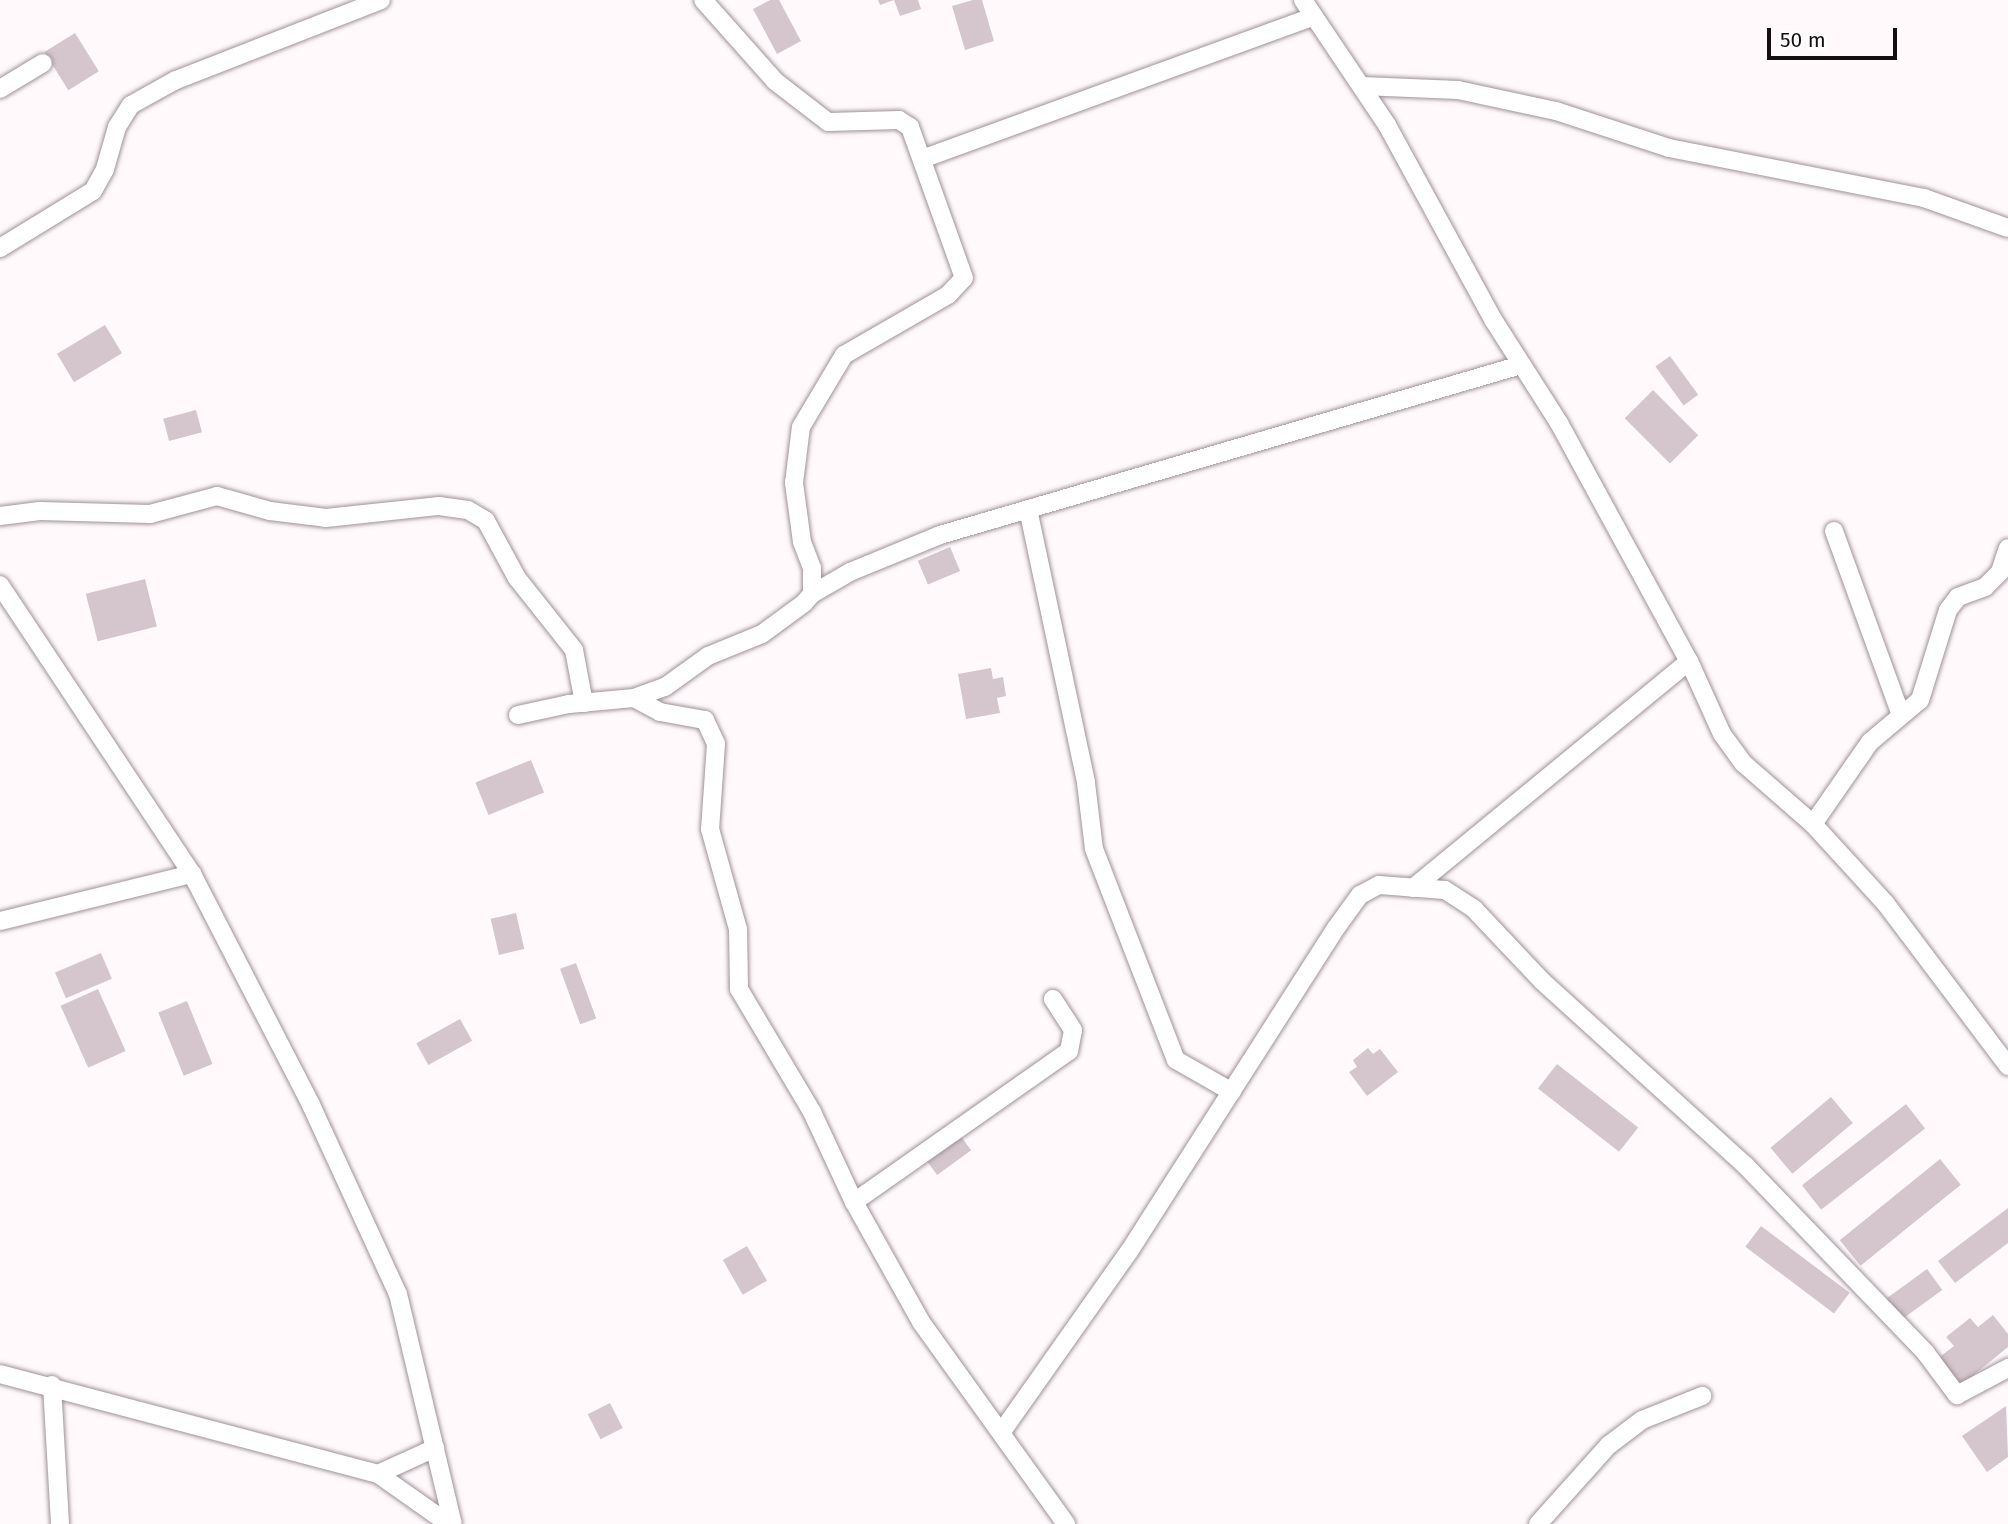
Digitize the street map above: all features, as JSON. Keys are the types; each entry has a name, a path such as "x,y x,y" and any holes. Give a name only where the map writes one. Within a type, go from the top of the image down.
{"street":[{"path":"0,248 93,191 105,169 117,127 131,105 201,70 382,0"},
{"path":"703,0 775,80 828,122 899,120 910,127 964,278 948,295 844,355 801,427 794,483 802,542 812,568 812,594"},
{"path":"1303,0 1362,86 1428,194 1521,365 1571,444 1689,661 1722,734 1743,763 1813,824 1886,904 2008,1066"},
{"path":"922,159 1314,16"},
{"path":"0,89 43,63"},
{"path":"1362,86 1458,90 1556,111 1669,148 1924,198 2008,228"},
{"path":"518,715 584,703 634,698 665,687 708,656 762,634 812,594 849,572 940,535 1521,365"},
{"path":"0,516 40,511 150,514 217,496 270,511 326,518 439,506 468,510 486,521 517,578 574,650 584,703"},
{"path":"1028,509 1083,769 1094,849 1177,1060 1232,1092"},
{"path":"1834,531 1900,712"},
{"path":"1813,824 1870,742 1900,712 1920,699 1948,610 1958,597 1985,587 2000,572 2008,548"},
{"path":"0,585 192,874 311,1105 398,1294 451,1524"},
{"path":"1413,888 1689,661"},
{"path":"660,712 665,687"},
{"path":"634,698 660,712 705,720 716,744 710,829 738,929 738,989 812,1112 854,1202 921,1322 1003,1430 1066,1524"},
{"path":"0,921 192,874"},
{"path":"1003,1430 1130,1250 1360,895 1379,886 1446,890 1474,909 1543,982 1745,1165 1924,1352 1957,1395 2008,1368"},
{"path":"854,1202 1069,1051 1073,1030 1053,999"},
{"path":"0,1374 52,1385 378,1474 451,1524"},
{"path":"52,1385 60,1524"},
{"path":"1538,1524 1609,1445 1642,1420 1702,1396"},
{"path":"378,1474 435,1448"}],"building":[{"path":"770,0 779,0 801,41 777,54 753,9"},
{"path":"878,0 894,0 880,5"},
{"path":"894,0 918,0 921,9 900,16"},
{"path":"982,0 994,41 965,50 952,6"},
{"path":"75,33 99,71 68,90 44,52"},
{"path":"105,325 122,353 74,382 57,354"},
{"path":"1670,356 1698,395 1684,405 1655,367"},
{"path":"1653,390 1698,435 1670,464 1625,418"},
{"path":"196,410 202,432 169,441 163,419"},
{"path":"950,547 960,571 928,585 918,561"},
{"path":"145,579 157,627 98,641 86,594"},
{"path":"991,668 993,679 1003,677 1006,696 997,698 1000,713 966,719 958,674"},
{"path":"531,760 544,792 488,815 475,782"},
{"path":"516,913 524,949 499,955 491,919"},
{"path":"101,953 112,979 66,998 55,973"},
{"path":"576,963 596,1018 580,1024 560,969"},
{"path":"98,989 126,1051 88,1068 61,1006"},
{"path":"187,1001 212,1064 184,1076 158,1013"},
{"path":"460,1019 472,1041 428,1065 416,1043"},
{"path":"1368,1048 1373,1054 1380,1049 1398,1072 1367,1096 1349,1072 1357,1067 1353,1060"},
{"path":"1557,1064 1638,1127 1619,1152 1538,1088"},
{"path":"1831,1097 1853,1123 1792,1174 1770,1148"},
{"path":"1906,1104 1925,1128 1821,1210 1802,1185"},
{"path":"960,1135 971,1150 937,1175 926,1160"},
{"path":"1940,1159 1961,1185 1861,1266 1840,1240"},
{"path":"2008,1208 2008,1243 1955,1283 1938,1261"},
{"path":"1761,1226 1850,1293 1834,1314 1745,1247"},
{"path":"747,1246 767,1281 743,1295 723,1260"},
{"path":"1927,1269 1942,1290 1901,1320 1886,1299"},
{"path":"1993,1315 2008,1334 2008,1347 1959,1387 1937,1359 1954,1346 1946,1337 1970,1318 1978,1327"},
{"path":"610,1403 623,1428 600,1439 588,1414"},
{"path":"2006,1406 2008,1457 1987,1472 1962,1436"}]}
